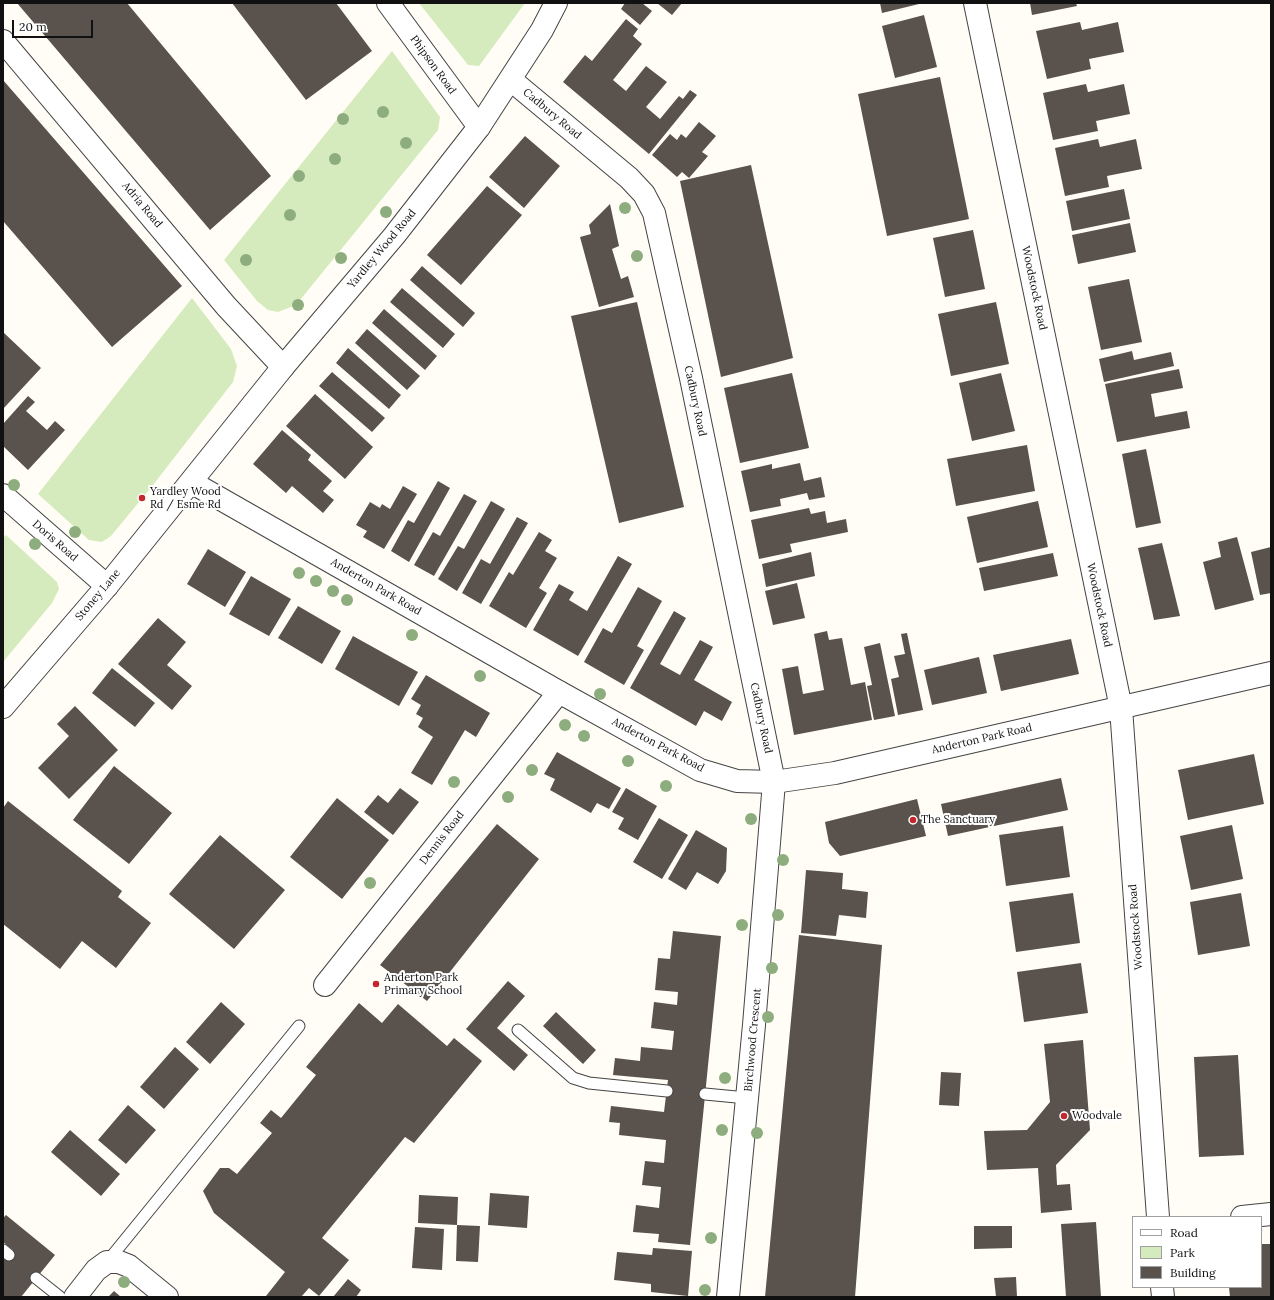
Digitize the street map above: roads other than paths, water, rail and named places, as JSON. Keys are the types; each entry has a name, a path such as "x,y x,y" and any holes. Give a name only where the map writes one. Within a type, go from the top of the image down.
{"street":[{"name":"Phipson Road","path":"388,3 479,127"},
{"name":"Yardley Wood Road","path":"191,482 283,367 394,236 479,127 511,80 542,30 556,3"},
{"name":"Woodstock Road","path":"975,3 1121,708 1158,1216"},
{"name":"Adria Road","path":"3,41 226,306 283,367"},
{"name":"Cadbury Road","path":"511,80 629,178 644,194 654,213 691,378 774,782"},
{"name":"Anderton Park Road","path":"191,482 559,692 700,770 737,781 774,782 835,773 1271,673"},
{"name":"Stoney Lane","path":"3,706 107,586 191,482"},
{"name":"Doris Road","path":"3,495 107,586"},
{"name":"Dennis Road","path":"325,985 559,692"},
{"name":"Birchwood Crescent","path":"728,1297 754,1025 774,782"},
{"path":"1252,1216 1271,1214"},
{"path":"76,1297 96,1270 107,1262 120,1262 129,1266 167,1297"}],"lane":[{"path":"107,1262 300,1026"},
{"path":"518,1030 573,1078 589,1083 667,1091"},
{"path":"705,1094 747,1098"},
{"path":"36,1278 60,1297"}],"place":[{"name":"Yardley Wood Rd / Esme Rd","path":"142,498"},
{"name":"The Sanctuary","path":"913,820"},
{"name":"Anderton Park Primary School","path":"376,984"},
{"name":"Woodvale","path":"1064,1116"}]}
